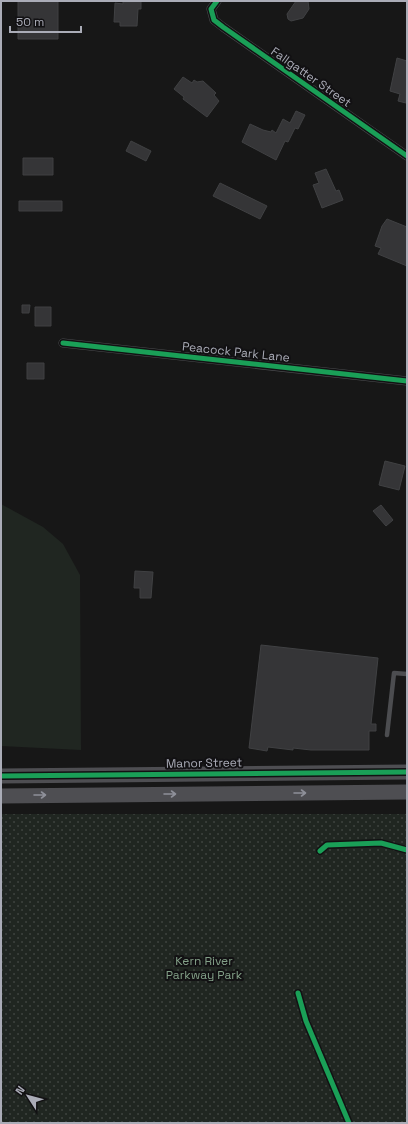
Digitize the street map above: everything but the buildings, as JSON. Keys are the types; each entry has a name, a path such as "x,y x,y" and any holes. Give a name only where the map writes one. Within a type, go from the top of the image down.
{"main road":[{"name":"Manor Street","path":"1,776 407,772"},
{"path":"1,796 407,792"}],"street":[{"name":"Fallgatter Street","path":"217,1 211,9 214,20 407,156"},
{"name":"Peacock Park Lane","path":"63,343 407,381"}],"lane":[{"path":"387,735 394,673 407,674"}],"green space":[{"path":"1,504 43,527 63,544 80,575 81,750 1,746"},
{"name":"Kern River Parkway Park","path":"1,814 407,814 407,1123 1,1123"}],"cycle path":[{"path":"217,1 211,9 214,20 407,156"},
{"path":"63,343 407,381"},
{"path":"1,776 407,772"},
{"path":"320,851 327,845 381,843 407,850"},
{"path":"298,993 306,1021 349,1123"}]}
